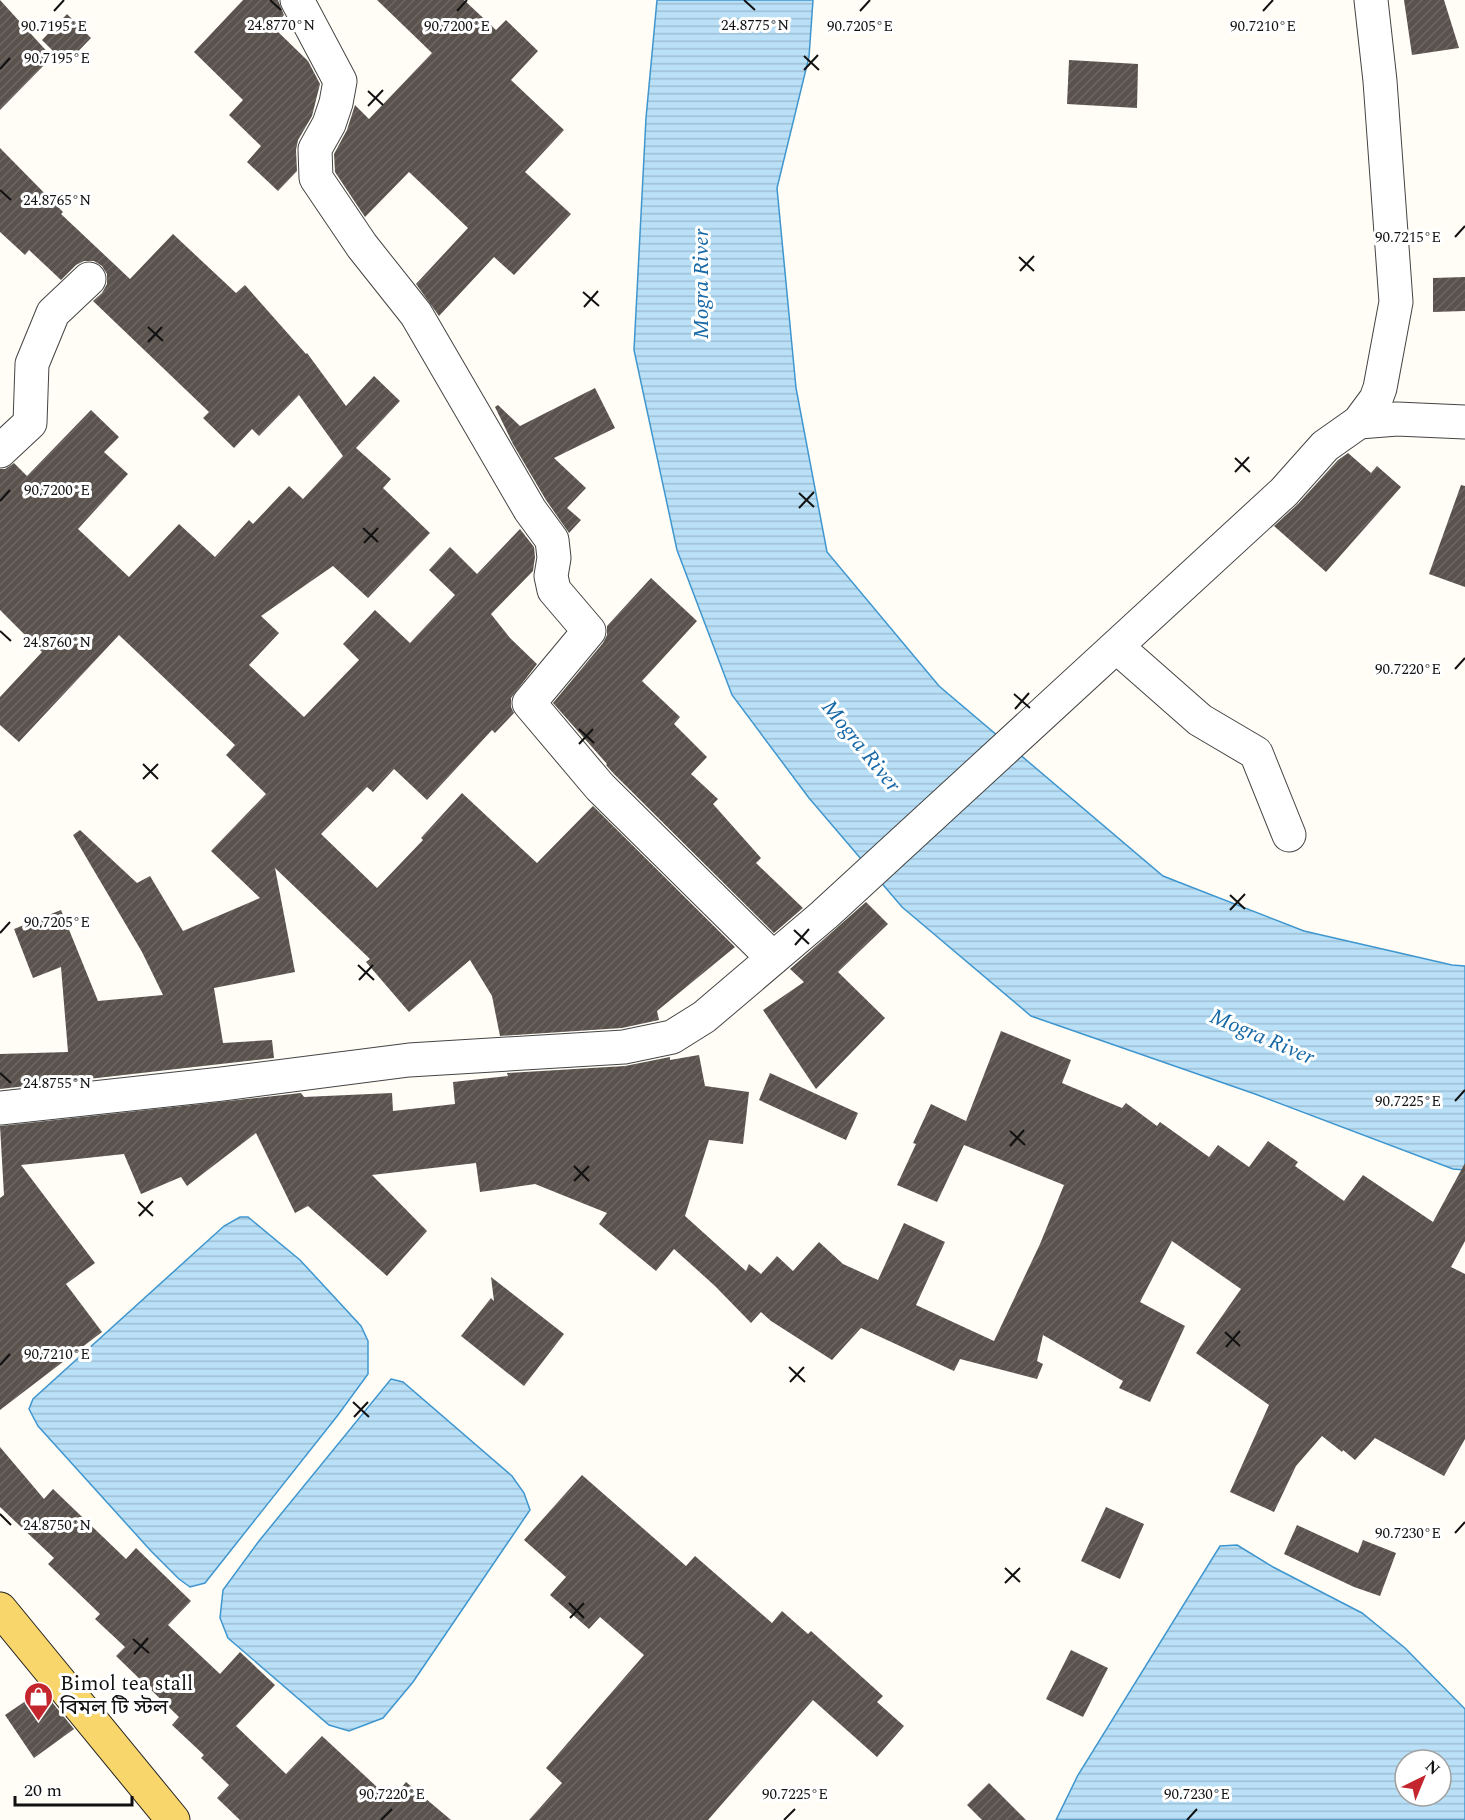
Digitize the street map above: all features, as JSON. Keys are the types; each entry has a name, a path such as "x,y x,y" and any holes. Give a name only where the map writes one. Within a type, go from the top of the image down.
{"main road":[{"path":"0,1609 173,1820"}],"street":[{"path":"297,0 340,81 329,124 315,149 316,178 362,246 416,314 524,500 552,540 554,558 551,576 554,590 589,631 529,703 600,787 773,958"},
{"path":"0,1108 222,1084 409,1060 624,1047 672,1037 704,1017 824,915 1284,492 1325,446 1359,422 1369,411 1380,388 1396,302 1380,81 1371,0"},
{"path":"0,451 30,423 32,364 53,313 89,279"},
{"path":"1359,422 1397,419 1465,422"},
{"path":"1107,656 1200,720 1256,753 1289,835"}],"water":[{"name":"Mogra River","path":"657,0 813,0 809,57 777,188 796,388 827,552 939,686 1163,876 1304,931 1465,966 1465,1170 1453,1169 1255,1094 1031,1016 902,907 809,798 732,695 677,550 634,350 646,118"},
{"path":"240,1217 248,1217 300,1260 361,1326 368,1341 368,1374 205,1583 190,1587 151,1551 38,1426 29,1409 33,1399 224,1226"},
{"path":"391,1379 403,1382 512,1476 524,1493 530,1510 413,1682 383,1718 349,1731 329,1725 228,1638 220,1618 223,1590 259,1541"},
{"path":"1237,1545 1273,1567 1362,1613 1405,1648 1465,1709 1465,1820 1056,1820 1078,1775 1220,1546"}],"building":[{"path":"0,0 52,57 0,110"},
{"path":"243,0 278,0 284,15 273,27 308,61 320,84 312,116 298,140 297,171 278,191 247,162 261,146 229,115 243,100 194,52"},
{"path":"377,0 464,0 496,30 506,20 538,51 511,80 564,130 525,172 571,214 514,275 494,257 439,316 416,284 468,228 409,172 365,217 335,172 334,154 347,130 355,105 369,119 432,53"},
{"path":"1404,0 1444,0 1459,48 1412,55"},
{"path":"67,14 91,38 66,64 42,40"},
{"path":"1069,60 1138,64 1137,108 1067,104"},
{"path":"0,148 63,212 61,214 130,279 173,234 236,293 245,285 307,353 346,406 374,376 400,401 356,448 391,479 383,488 430,533 368,598 333,566 261,616 279,633 249,665 304,717 359,660 343,644 375,610 410,643 455,595 429,570 450,547 477,574 520,529 534,547 533,571 491,614 510,638 537,664 511,698 514,713 495,733 492,730 427,800 394,769 373,792 367,787 321,834 377,888 423,840 421,838 462,793 537,863 593,806 735,947 657,1011 659,1020 622,1028 500,1036 492,996 470,960 409,1012 366,962 370,959 275,868 295,972 214,988 223,1043 272,1040 274,1058 0,1089 0,1054 68,1052 61,967 33,978 14,929 61,910 98,1001 163,995 142,952 73,835 80,830 137,883 150,876 183,931 260,898 211,851 266,794 226,755 235,745 119,635 19,742 0,725 0,697 42,652 0,610 0,469 5,469 14,463 27,476 91,410 119,437 104,452 128,474 78,529 129,577 179,524 215,557 249,520 253,524 289,486 303,499 343,456 299,395 259,436 252,429 234,448 203,418 209,412 93,301 102,293 107,284 107,274 102,266 94,261 84,261 76,265 61,280 29,250 25,255 0,232"},
{"path":"1465,277 1465,311 1433,312 1433,278"},
{"path":"595,388 615,428 554,458 586,488 567,508 581,520 569,533 546,500 513,444 495,407 498,405 520,426"},
{"path":"1348,453 1371,473 1377,466 1401,487 1326,572 1274,526 1298,504 1338,460"},
{"path":"1461,485 1465,486 1465,587 1429,574"},
{"path":"651,578 697,621 642,681 680,717 674,724 707,757 691,774 718,799 713,804 761,858 756,863 803,908 774,933 614,774 553,703 603,643 607,635 607,626"},
{"path":"866,902 888,924 838,972 885,1018 816,1089 763,1010 804,982 790,969"},
{"path":"1001,1031 1071,1060 1062,1083 1122,1108 1126,1103 1157,1126 1160,1122 1209,1157 1218,1145 1249,1167 1268,1141 1298,1162 1295,1166 1344,1201 1363,1175 1433,1222 1465,1163 1465,1241 1451,1267 1465,1274 1465,1439 1444,1476 1375,1438 1355,1460 1322,1436 1296,1466 1274,1512 1230,1492 1269,1405 1196,1353 1241,1289 1172,1241 1140,1302 1185,1326 1150,1402 1119,1388 1123,1381 1043,1335 1037,1361 1043,1364 1037,1379 960,1359 954,1371 861,1328 832,1360 771,1321 761,1312 751,1323 674,1249 656,1271 599,1224 607,1213 535,1184 480,1192 476,1163 372,1175 427,1231 387,1276 308,1206 295,1213 256,1133 187,1186 181,1177 141,1194 124,1154 21,1165 95,1263 66,1284 102,1332 0,1410 0,1198 4,1195 0,1126 301,1093 304,1097 392,1093 393,1111 455,1104 453,1082 508,1076 507,1073 625,1066 670,1057 670,1060 699,1055 705,1086 749,1092 743,1144 709,1140 685,1216 746,1271 749,1264 761,1274 777,1256 793,1271 819,1242 843,1264 878,1280 904,1223 945,1242 916,1305 994,1341 1040,1244 1064,1185 964,1145 937,1202 897,1185 931,1104 966,1121"},
{"path":"770,1073 858,1113 846,1140 759,1100"},
{"path":"491,1277 564,1334 524,1386 461,1336 491,1298 494,1301"},
{"path":"0,1447 44,1499 53,1489 126,1559 136,1548 191,1601 168,1625 220,1674 240,1652 275,1685 236,1726 286,1774 322,1736 391,1800 406,1782 451,1820 240,1820 217,1798 229,1785 201,1758 204,1755 172,1725 179,1717 116,1656 125,1647 95,1619 100,1614 48,1564 54,1558 0,1507"},
{"path":"582,1475 686,1566 695,1556 772,1623 782,1611 808,1634 811,1631 883,1696 877,1702 904,1726 877,1757 813,1700 708,1820 529,1820 562,1783 546,1768 644,1655 600,1617 589,1629 550,1595 566,1577 524,1540"},
{"path":"1106,1507 1144,1524 1120,1579 1081,1561"},
{"path":"1297,1525 1358,1553 1363,1540 1396,1553 1380,1596 1354,1587 1284,1554"},
{"path":"1071,1650 1108,1668 1083,1717 1046,1699"},
{"name":"Bimol tea stall বিমল টি স্টল","path":"42,1690 74,1729 34,1758 5,1715"},
{"path":"989,1783 1026,1820 982,1820 967,1805"}],"place":[{"name":"Bimol tea stall বিমল টি স্টল","path":"39,1722"}]}
